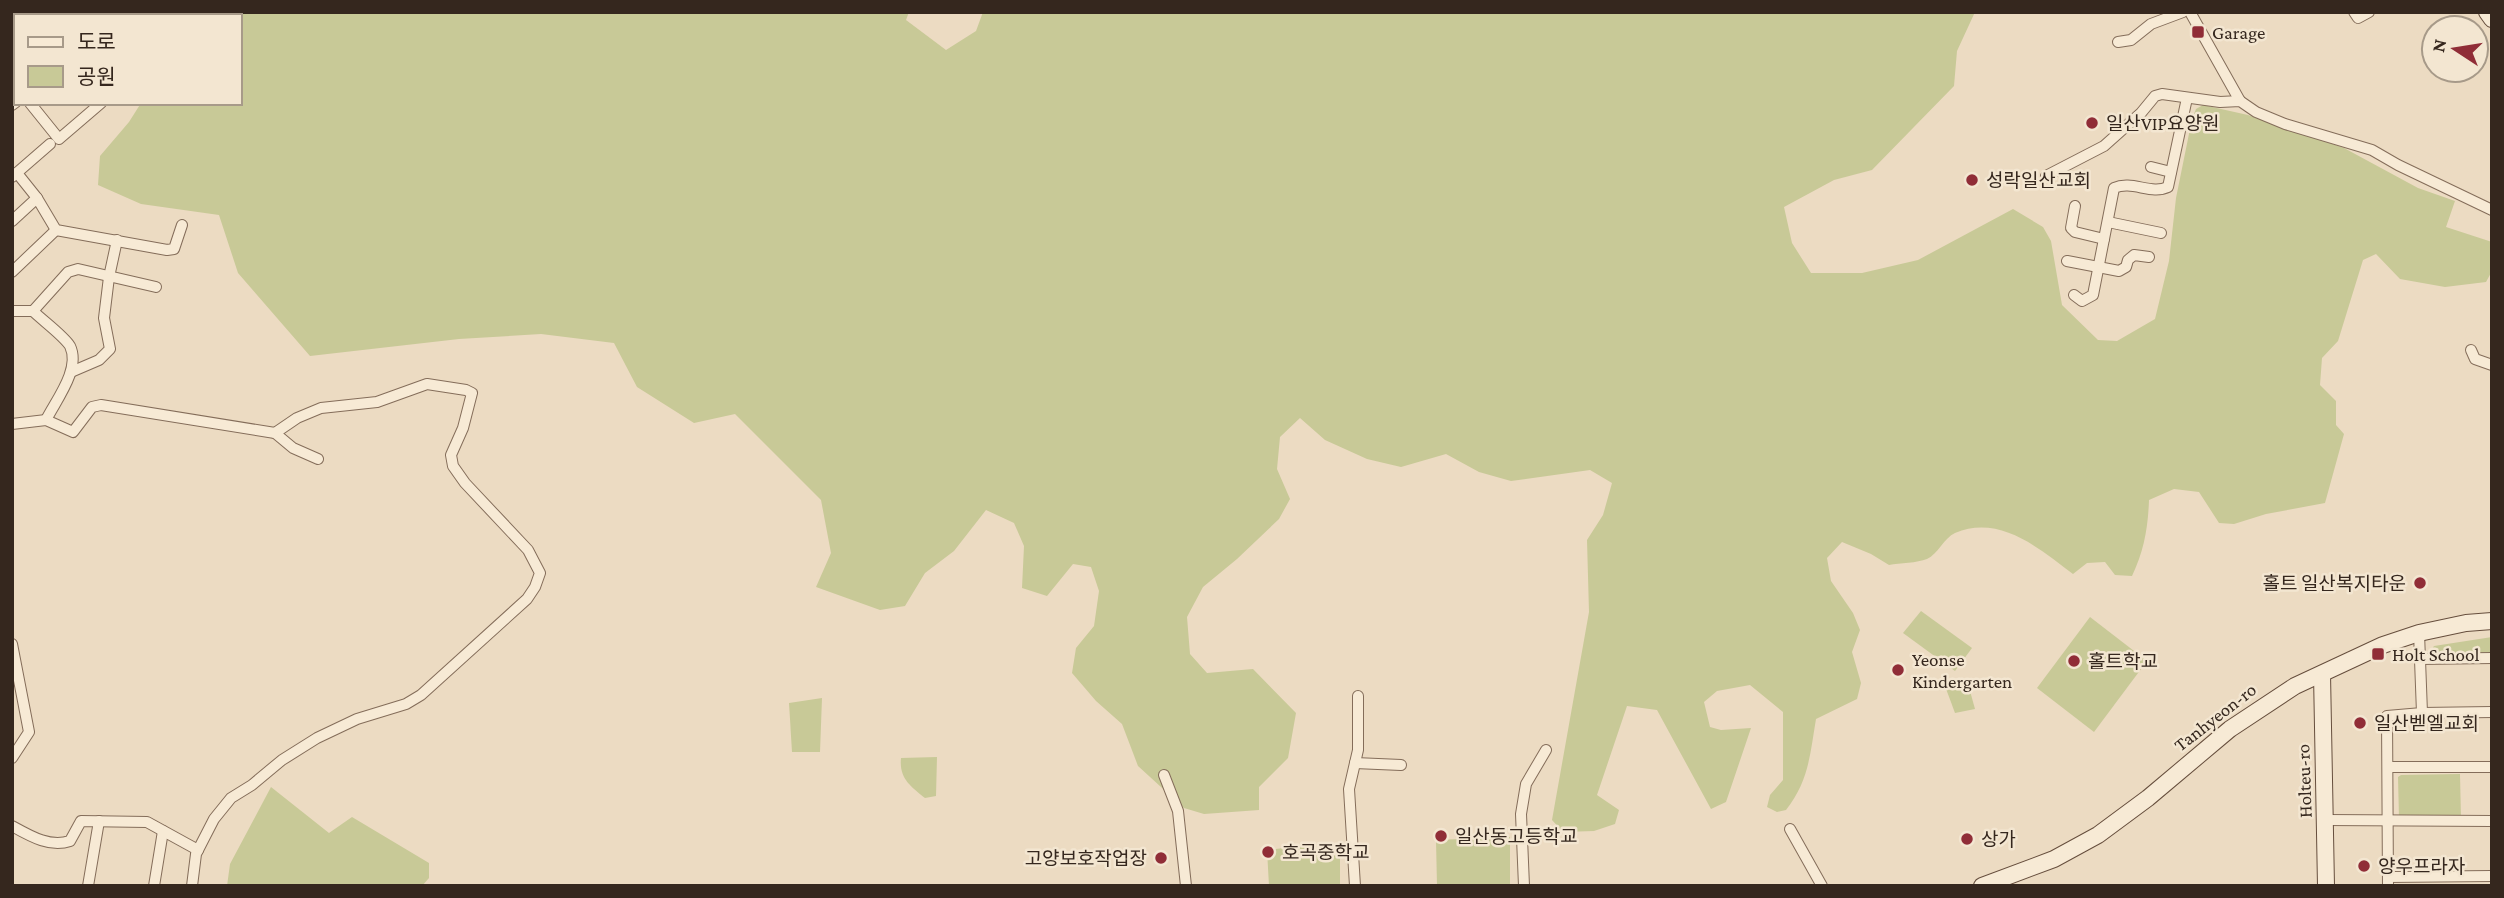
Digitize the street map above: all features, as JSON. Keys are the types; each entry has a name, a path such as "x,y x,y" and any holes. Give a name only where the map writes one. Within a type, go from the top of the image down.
{"main road":[{"path":"2487,12 2492,19"},
{"name":"Tanhyeon-ro","path":"1982,886 2054,859 2098,835 2148,798 2230,729 2295,686 2372,650 2420,633 2466,623 2492,621"},
{"name":"Holteu-ro","path":"2322,674 2326,886"}],"street":[{"path":"2118,42 2131,40 2151,24 2183,12"},
{"path":"2190,12 2240,101 2256,112 2285,124 2372,150 2492,210"},
{"path":"2354,12 2358,18 2369,12"},
{"path":"2046,176 2104,145 2141,113 2155,96 2162,94 2220,102 2240,101"},
{"path":"2074,295 2082,301 2093,295 2114,188 2122,184 2161,191 2168,187 2187,98"},
{"path":"32,105 59,139 99,105"},
{"path":"50,144 14,175 37,198 56,230 167,250 174,249 181,225"},
{"path":"2151,167 2171,172"},
{"path":"12,221 37,198"},
{"path":"2075,206 2071,228 2075,232 2104,239"},
{"path":"2108,222 2161,233"},
{"path":"12,272 56,230"},
{"path":"71,372 99,360 110,349 104,318 117,240"},
{"path":"2067,261 2119,271 2126,267 2128,260 2134,255 2148,257"},
{"path":"33,311 68,272 78,269 156,287"},
{"path":"12,311 33,311 69,345 71,372 46,420"},
{"path":"2471,350 2475,359 2492,365"},
{"path":"191,886 198,850 214,819 231,798 317,738 357,719 406,704 421,695 527,599 536,587 540,573 528,550 465,483 453,466 451,455 463,428 472,393 427,384 377,402 321,408 297,418 275,433"},
{"path":"12,424 46,420 73,432 92,407 102,405 275,433 293,448 318,459"},
{"path":"2420,633 2421,713"},
{"path":"12,645 29,732 12,758"},
{"path":"2420,659 2492,658"},
{"path":"1355,886 1349,789 1358,750 1358,696"},
{"path":"2492,712 2387,716 2388,881 2492,876"},
{"path":"1524,886 1521,814 1526,785 1546,750"},
{"path":"1355,763 1401,765"},
{"path":"2388,767 2492,767"},
{"path":"1164,775 1178,811 1186,886"},
{"path":"2326,820 2492,821"},
{"path":"12,826 57,845 71,841 81,821 147,822 198,850"},
{"path":"88,886 99,821"},
{"path":"1790,829 1822,886"},
{"path":"153,886 163,831"}],"green space":[{"path":"167,12 909,12 906,20 946,50 976,31 983,12 1975,12 1957,51 1954,86 1872,170 1834,180 1784,207 1792,243 1811,273 1862,273 1918,260 2013,209 2043,227 2051,241 2062,305 2098,340 2117,341 2155,319 2169,261 2176,198 2192,119 2196,109 2203,105 2248,115 2344,148 2418,188 2455,201 2446,227 2492,242 2492,271 2486,282 2445,287 2400,279 2376,254 2363,260 2338,341 2322,358 2320,385 2336,401 2336,425 2344,434 2325,503 2266,514 2234,524 2219,523 2199,492 2174,489 2149,500 2145,539 2132,576 2115,575 2105,562 2087,563 2073,574 2019,537 1988,528 1972,528 1955,533 1927,559 1889,565 1842,542 1827,558 1831,581 1853,613 1860,630 1852,652 1861,683 1857,699 1816,719 1800,788 1786,810 1777,812 1767,807 1770,795 1783,780 1783,712 1750,685 1717,691 1704,702 1710,727 1721,730 1751,728 1726,802 1711,809 1657,710 1627,706 1597,795 1619,810 1615,824 1594,831 1563,832 1552,820 1589,612 1587,540 1603,515 1612,483 1590,470 1511,481 1479,472 1446,454 1401,467 1367,459 1325,440 1300,418 1280,437 1277,469 1290,499 1279,519 1203,587 1187,617 1190,654 1207,673 1253,669 1296,713 1288,758 1259,787 1259,810 1204,814 1184,808 1138,766 1122,724 1096,701 1072,673 1076,648 1094,626 1099,591 1091,567 1073,564 1047,596 1022,588 1024,546 1014,523 986,510 954,551 925,573 905,606 880,610 816,587 831,553 821,500 735,414 694,423 637,387 614,343 541,334 459,339 310,356 238,273 219,215 141,204 98,185 100,156 140,105 242,105 242,14"},
{"path":"1921,611 1972,648 1955,671 1903,633"},
{"path":"2090,617 2147,661 2094,732 2037,688"},
{"path":"2492,637 2492,655 2434,657 2430,652 2434,646"},
{"path":"1942,678 1970,691 1975,709 1955,713"},
{"path":"822,698 820,752 792,752 789,703"},
{"path":"937,757 936,796 925,798 904,776 901,758"},
{"path":"2460,774 2461,819 2399,818 2398,777"},
{"path":"271,787 329,833 352,817 429,863 429,878 422,886 227,886 230,864"},
{"path":"1510,837 1510,886 1437,886 1436,840"},
{"path":"1315,844 1317,857 1340,855 1340,886 1269,886 1267,850"}],"place":[{"name":"Garage","path":"2198,32"},
{"name":"일산VIP요양원","path":"2092,123"},
{"name":"성락일산교회","path":"1972,180"},
{"name":"홀트 일산복지타운","path":"2420,583"},
{"name":"Holt School","path":"2378,654"},
{"name":"홀트학교","path":"2074,661"},
{"name":"Yeonse Kindergarten","path":"1898,670"},
{"name":"일산벧엘교회","path":"2360,723"},
{"name":"일산동고등학교","path":"1441,836"},
{"name":"상가","path":"1967,839"},
{"name":"호곡중학교","path":"1268,852"},
{"name":"고양보호작업장","path":"1161,858"},
{"name":"양우프라자","path":"2364,866"}]}
